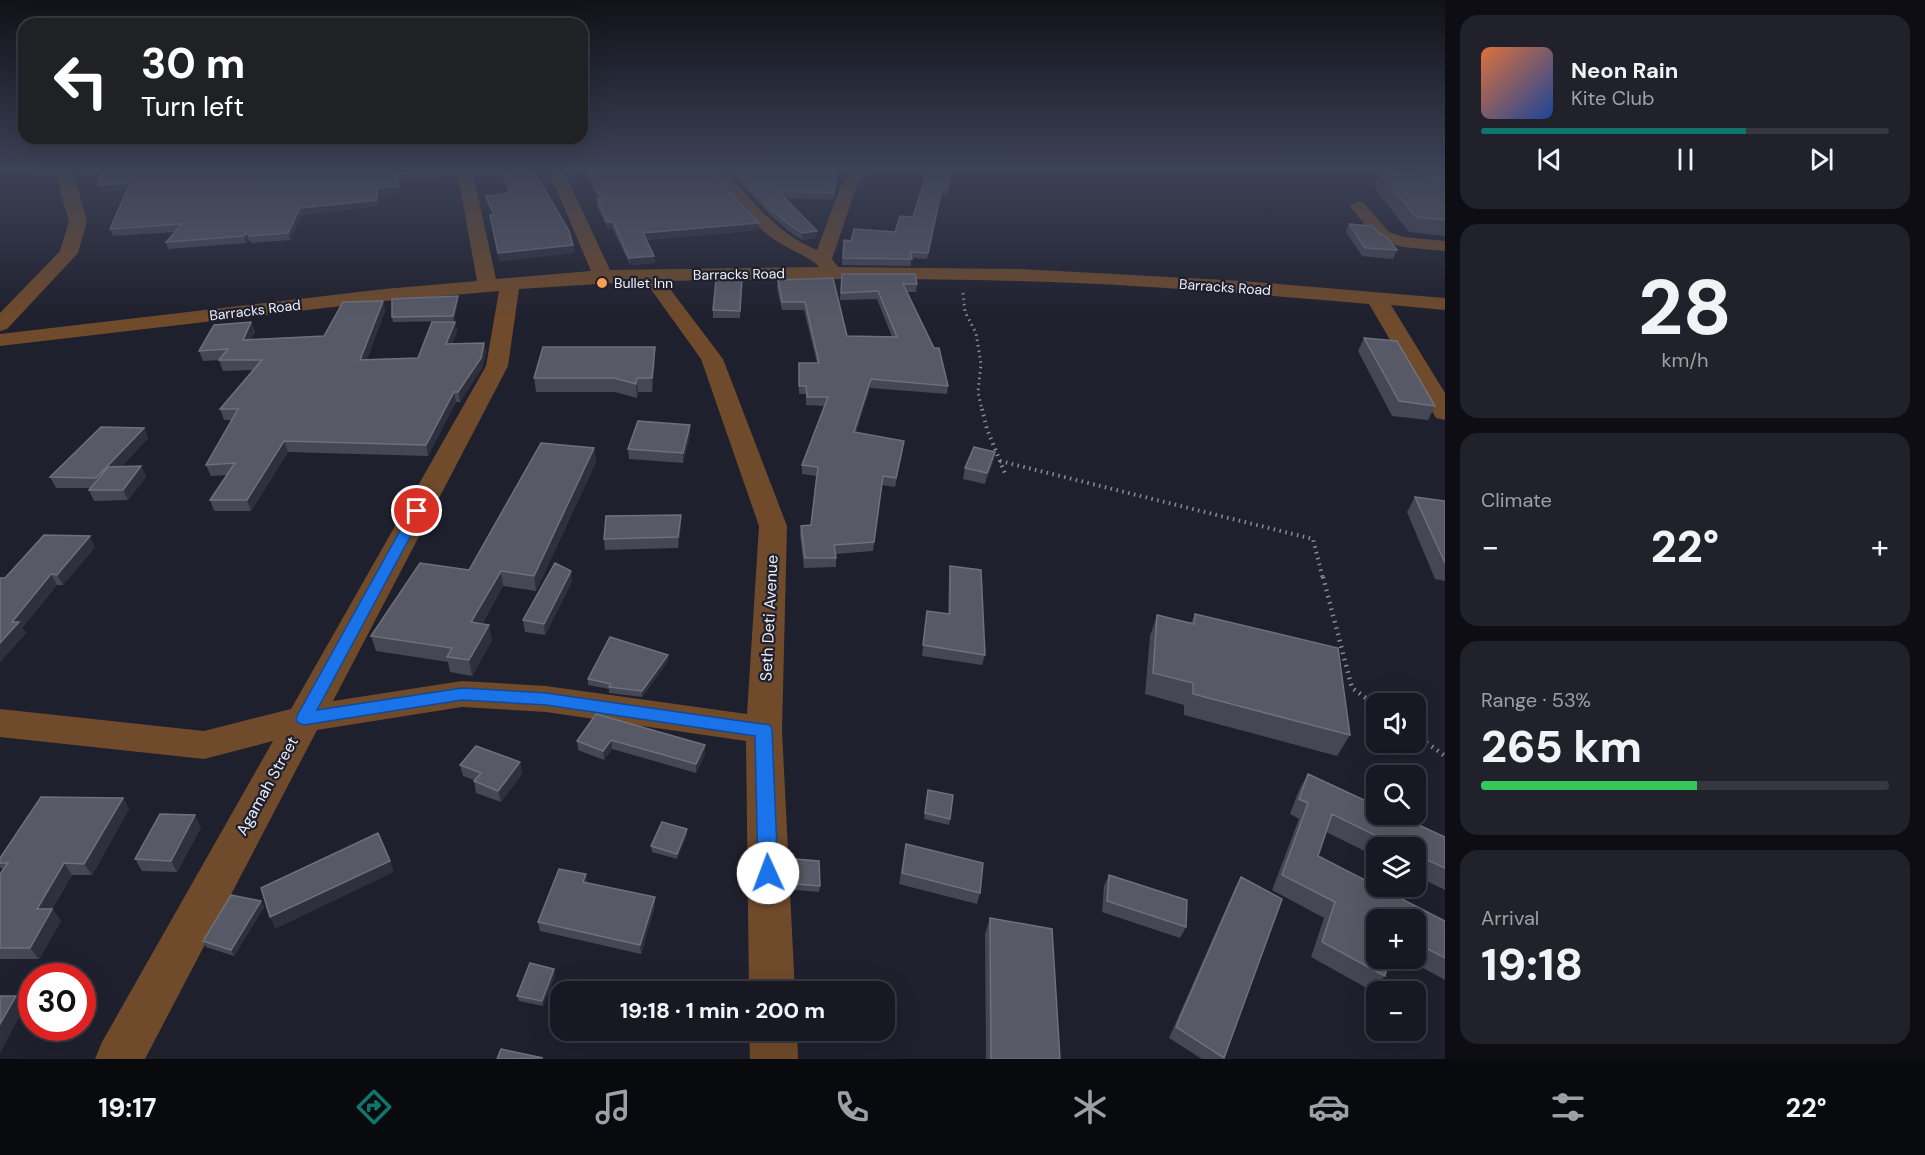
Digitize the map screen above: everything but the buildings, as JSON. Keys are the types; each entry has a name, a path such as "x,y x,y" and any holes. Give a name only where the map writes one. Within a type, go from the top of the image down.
{"street":[{"path":"0,325 69,253 77,218"},
{"path":"479,218 499,284"},
{"path":"577,218 603,276"},
{"path":"758,218 791,247 827,266 840,218"},
{"path":"1368,218 1383,236 1403,242 1445,246"},
{"name":"Barracks Road","path":"0,340 384,295 499,284 603,276 827,266 1138,281 1445,304"},
{"name":"Seth Deti Avenue","path":"650,275 712,359 773,526 764,730 772,981"},
{"name":"Agamah Street","path":"118,1059 497,366 499,284"},
{"path":"1376,298 1445,413"},
{"path":"1421,376 1445,378"},
{"path":"0,723 204,745 304,719 462,694 546,699 764,730"},
{"path":"773,1041 774,1059"}],"path":[{"path":"962,274 964,312 976,333 981,364 978,392 987,429 1006,476"},
{"path":"1000,461 1313,538 1352,688 1366,698"},
{"path":"1426,742 1445,756"}],"place":[{"name":"Bullet Inn","path":"602,283"}],"route":[{"path":"417,511 304,719 462,694 546,699 764,730 768,873"}]}
